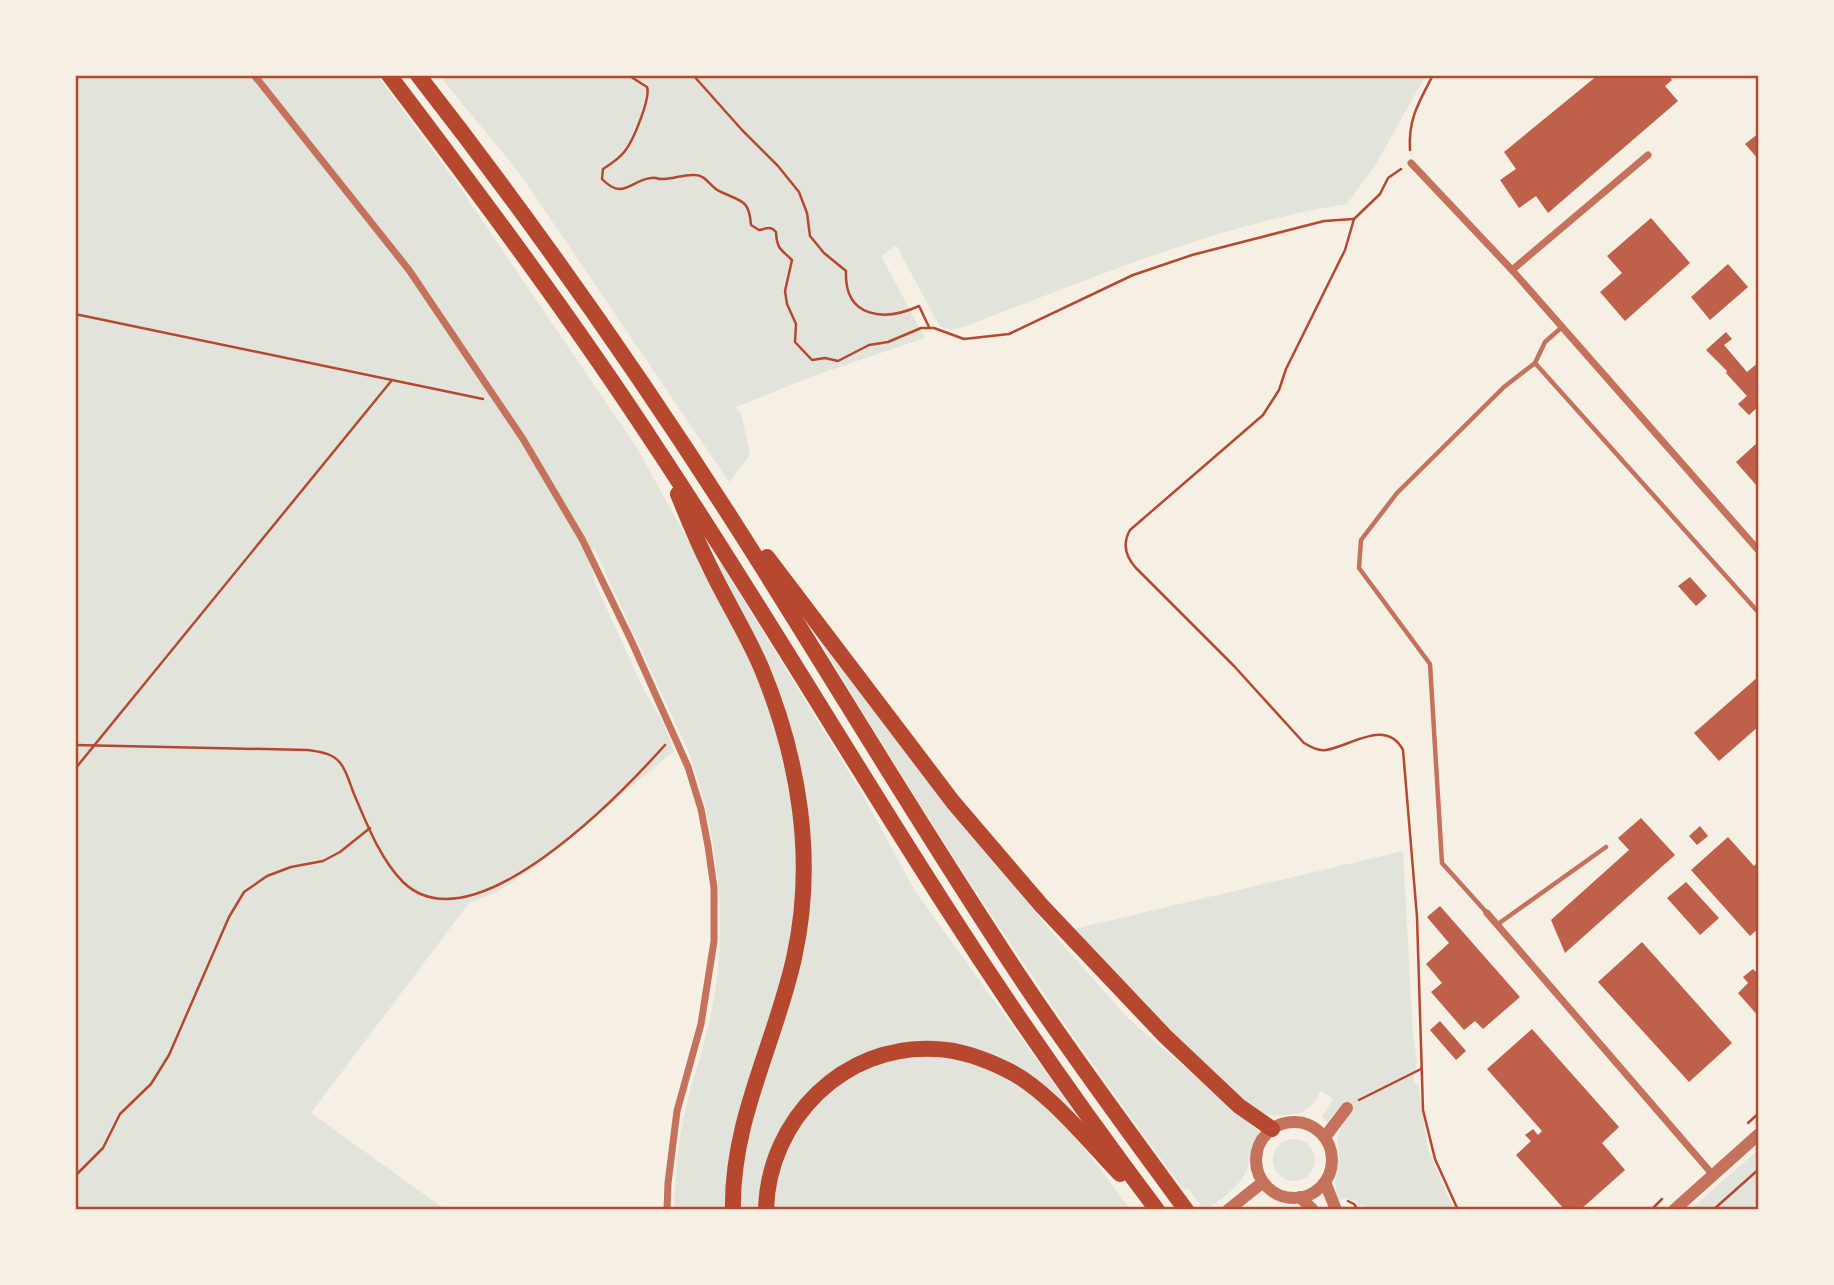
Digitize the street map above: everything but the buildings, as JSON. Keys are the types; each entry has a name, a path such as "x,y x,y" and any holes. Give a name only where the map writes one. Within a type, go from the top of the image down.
{"highway":[{"path":"388,75 546,287 657,448 759,606 949,912 1074,1096 1156,1210"},
{"path":"418,75 543,242 711,487 893,780 1026,986 1186,1210"},
{"path":"657,448 710,568 760,665 778,712 795,772 803,838 802,901 795,955 775,1030 738,1142 732,1183 733,1210"},
{"path":"711,487 824,630 953,802 1006,866 1105,975 1165,1036 1239,1106 1272,1129"},
{"path":"766,1210 769,1177 776,1155 796,1116 808,1102 833,1079 855,1065 878,1056 920,1049 960,1052 1010,1071 1048,1101 1156,1210"}],"street":[{"path":"254,75 409,270 549,481 582,539 688,767 701,809 714,888 714,933 706,1001 677,1111 667,1210"},
{"path":"1511,270 1648,155"},
{"path":"1411,163 1511,270 1759,551"},
{"path":"1487,913 1713,1175"},
{"path":"1325,1137 1347,1108"},
{"path":"1302,1122 1325,1137 1332,1155 1332,1164 1325,1182 1318,1189 1300,1198 1284,1196 1263,1182 1256,1156 1262,1139 1272,1129 1284,1123 1302,1122"},
{"path":"1674,1210 1759,1134"},
{"path":"1228,1210 1263,1182"},
{"path":"1325,1182 1336,1210"},
{"path":"1300,1198 1313,1210"}],"lane":[{"path":"1487,913 1442,863 1430,664 1359,568 1361,540 1397,493 1504,387 1535,363 1545,342 1562,327"},
{"path":"1535,363 1759,613"},
{"path":"1497,925 1606,847"}],"path":[{"path":"628,75 648,87 649,97 628,148 619,159 603,169 602,179 608,186 623,189 653,178 696,175 705,178 718,191 744,202 750,212 751,225 759,230 774,229 781,251 792,260 786,298 796,324 796,345 816,361 825,358 840,361 869,345 888,342 929,327 964,340 1009,334 1133,275 1192,255 1324,221 1354,219"},
{"path":"694,75 799,192 807,213 810,236 824,253 846,271 845,287 855,303 876,316 901,314 919,306 929,327"},
{"path":"1433,75 1408,130 1411,163 1388,178 1380,194 1354,219 1345,250 1286,369 1272,404 1263,415 1130,530 1125,547 1130,561 1242,675 1304,743 1325,750 1369,736 1387,735 1395,739 1404,750 1417,917 1423,1111 1435,1159 1458,1210"},
{"path":"75,314 500,404"},
{"path":"75,769 392,380"},
{"path":"75,745 324,752 342,764 370,828 391,867 402,881 415,891 430,897 460,897 485,891 518,875 572,836 639,774 674,735"},
{"path":"75,1176 103,1148 120,1114 151,1084 169,1055 229,917 244,892 267,876 291,867 323,861 340,852 370,828"},
{"path":"1347,1108 1421,1069"},
{"path":"1713,1210 1759,1169"}],"shaded area":[{"path":"75,75 377,75 456,182 637,448 736,627 773,715 794,804 797,881 792,937 727,1210 675,1210 674,1203 681,1131 716,986 720,919 715,853 690,755 594,548 590,558 595,583 643,688 665,726 674,751 537,866 497,892 469,903 311,1113 446,1210 75,1210"},
{"path":"439,75 1426,75 1376,164 1347,204 1248,225 1200,240 951,330 940,327 896,245 881,256 925,338 813,376 736,407 742,416 750,455 729,482 520,174"},
{"path":"721,563 864,797 915,891 1078,1117 1074,1120 1045,1091 940,1044 815,1086 760,1210 738,1210 743,1145 794,979 800,777 715,567"},
{"path":"820,635 1048,928 1128,1018 1259,1132 1242,1179 1208,1210 1204,1210 1188,1188 1184,1190 1039,987 904,779 817,637"},
{"path":"1403,851 1417,1062 1413,1082 1419,1086 1428,1149 1454,1210 1366,1210 1364,1205 1359,1206 1355,1201 1344,1198 1338,1200 1335,1185 1339,1157 1337,1138 1347,1117 1347,1108 1342,1104 1327,1122 1322,1117 1333,1099 1321,1091 1313,1104 1301,1113 1276,1116 1260,1113 1213,1078 1070,930"},
{"path":"938,1055 1002,1076 1027,1092 1071,1133 1131,1210 772,1210 779,1163 810,1108 857,1072 899,1057"},
{"path":"1294,1139 1309,1145 1315,1160 1309,1175 1294,1181 1279,1175 1273,1160 1279,1145"},
{"path":"1759,1149 1759,1210 1690,1210"}]}
